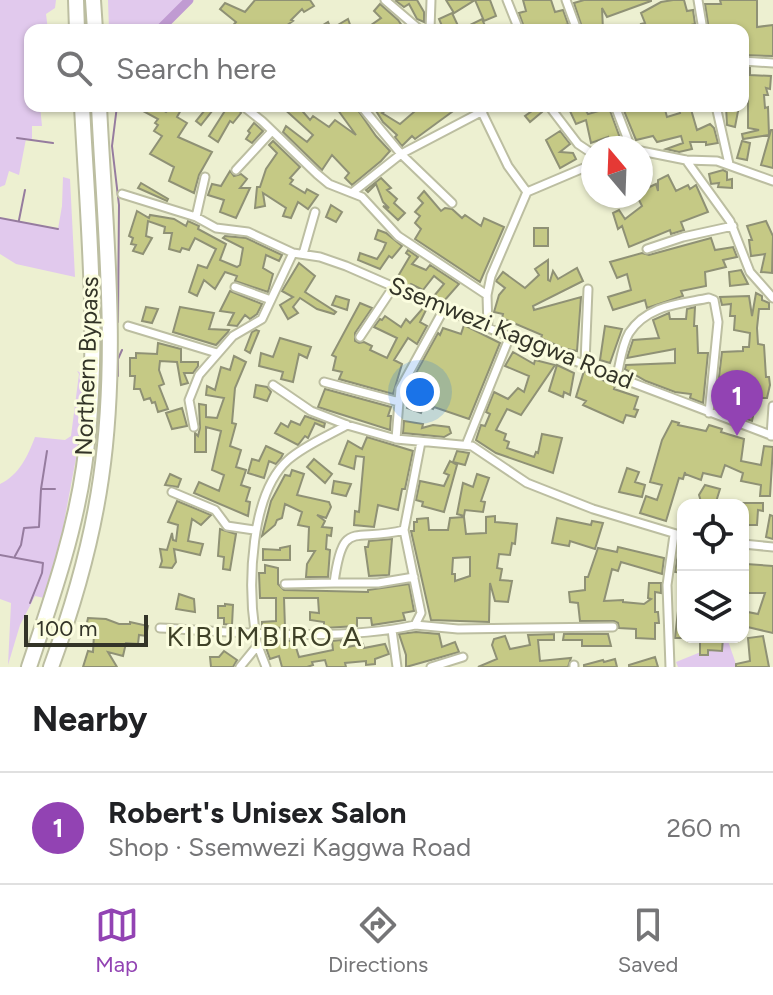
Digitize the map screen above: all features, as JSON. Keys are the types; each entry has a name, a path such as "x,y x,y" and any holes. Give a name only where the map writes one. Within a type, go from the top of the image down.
{"highway":[{"path":"76,0 77,24"},
{"path":"93,0 95,24"},
{"name":"Northern Bypass","path":"29,667 67,552 84,466 91,380 92,313 82,112"},
{"name":"Northern Bypass","path":"51,667 87,547 105,443 109,311 99,112"}],"street":[{"path":"385,0 413,24"},
{"path":"430,24 431,0"},
{"path":"507,0 517,24"},
{"path":"566,0 575,24"},
{"path":"698,0 702,24"},
{"path":"749,61 773,63"},
{"path":"250,112 317,174 340,189 353,192 369,204 398,236 487,295"},
{"path":"367,112 401,154 452,203"},
{"path":"353,192 378,169 476,112"},
{"path":"482,112 508,166 527,192"},
{"path":"554,112 581,146"},
{"path":"617,112 626,136"},
{"path":"717,112 729,164"},
{"path":"236,170 272,131"},
{"path":"653,153 729,164 773,181"},
{"path":"686,160 733,226 750,272 773,298"},
{"path":"488,328 487,295 491,276 527,192 581,169"},
{"path":"196,217 205,177"},
{"name":"Ssemwezi Kaggwa Road","path":"122,194 196,217 216,228 248,232 293,253 346,266 488,328 772,436"},
{"path":"303,254 315,212"},
{"path":"647,249 733,226"},
{"path":"194,427 188,406 199,375 233,336 262,319 293,253"},
{"path":"360,337 394,286"},
{"path":"235,287 271,300"},
{"path":"585,363 588,289"},
{"path":"617,376 625,343 632,330 662,307 709,298 716,303 718,322 709,413"},
{"path":"396,439 399,402 405,379 444,309"},
{"path":"128,326 217,353"},
{"path":"466,445 510,336"},
{"path":"324,382 399,402"},
{"path":"273,385 311,411 347,425 396,439 466,445 527,483 593,509 677,536"},
{"path":"772,436 773,406"},
{"path":"266,667 255,633 254,530 264,501 283,465 302,450 347,425"},
{"path":"415,625 421,613 404,530 421,442"},
{"path":"172,492 215,510 227,526 254,530"},
{"path":"334,583 338,556 347,538 404,530"},
{"path":"670,667 667,585 677,540"},
{"path":"749,545 773,547"},
{"path":"285,584 378,583 414,577"},
{"path":"160,628 255,633 392,630 415,625 458,629 613,627"},
{"path":"392,630 397,667"},
{"path":"240,667 258,645"},
{"path":"431,667 463,657"}],"shaded area":[{"path":"0,0 56,0 55,8 46,14 47,24 24,24 24,112 41,112 42,126 32,126 32,139 26,139 19,175 9,171 5,185 0,187"},
{"path":"108,0 189,0 163,24 109,24"},
{"path":"63,177 70,179 75,277 16,264 0,254 0,218 58,229"},
{"path":"77,371 86,375 86,405 58,554 44,598 35,596 20,625 8,665 11,603 0,599 0,484 22,464 35,437 65,440 71,436"},
{"path":"729,643 737,667 678,667 676,662"}],"building":[{"path":"255,0 310,0 314,6 304,12 302,9 289,24 234,24 236,22 220,9 225,3 245,12"},
{"path":"398,0 417,0 424,12 424,22 417,19 409,4 404,7"},
{"path":"446,0 475,0 454,13"},
{"path":"475,0 490,0 496,16 484,21"},
{"path":"523,0 551,0 555,12 563,10 568,24 523,24 519,13 526,11"},
{"path":"584,0 651,0 607,17 602,8 603,24 581,24 574,3"},
{"path":"684,0 687,11 693,10 695,24 641,24 645,23 641,13 661,2"},
{"path":"720,0 757,0 757,27 773,25 773,56 749,55 749,24 708,24 705,4 721,4"},
{"path":"380,4 401,24 372,24 381,18 374,11"},
{"path":"452,13 457,24 441,24 439,19"},
{"path":"750,68 750,75 771,76 770,89 766,88 768,95 764,95 765,108 768,107 769,135 743,139 742,134 759,130 748,128"},
{"path":"145,112 180,112 177,117 187,123 178,137 212,152 199,175 194,193 169,181 174,167 150,154 162,136 154,131 158,119"},
{"path":"203,112 211,112 201,125 196,121"},
{"path":"224,112 240,112 233,123 230,121 218,142 209,136"},
{"path":"288,112 303,112 310,120 313,116 329,127 335,120 356,135 339,112 359,112 390,151 352,185 345,178 349,173 332,155 322,170 283,132 286,126 307,142 313,135"},
{"path":"377,112 384,112 400,124 414,112 452,112 415,139 412,136 402,146 395,137 397,135"},
{"path":"531,112 542,112 530,122 525,116"},
{"path":"570,112 610,112 619,136 589,136 586,120 576,124"},
{"path":"624,112 666,112 667,117 692,112 697,130 710,124 718,143 706,145 706,142 690,142 692,149 679,152 666,149 683,143 681,136 657,142 653,136 634,136"},
{"path":"726,112 738,112 735,127 727,125"},
{"path":"254,123 263,131 252,143 246,139"},
{"path":"773,130 773,168 761,165"},
{"path":"560,131 570,144 560,152 573,153 576,159 560,168 546,140"},
{"path":"273,141 300,167 290,178 293,180 290,184 305,193 307,189 318,195 308,209 298,202 291,218 283,216 286,208 263,193 265,206 255,208 257,187 260,187 266,169 277,153 269,145"},
{"path":"742,141 750,143 747,160 737,158"},
{"path":"723,170 727,172 727,180 732,179 732,188 718,187 719,183 711,184 709,174"},
{"path":"230,171 234,176 241,174 247,179 240,188 250,188 236,218 220,212 224,200 208,195 212,184 221,186"},
{"path":"668,175 676,191 696,185 708,212 681,222 684,230 671,234 670,230 629,247 622,226 618,229 613,213 619,210 625,219 639,208 653,208 653,185 656,184 658,191 658,180"},
{"path":"381,178 391,188 387,190 397,199 394,203 405,213 398,220 383,206 389,208 383,202 376,184 368,192 366,190"},
{"path":"141,183 168,199 167,201 138,188"},
{"path":"424,191 441,211 452,209 462,218 465,215 481,226 484,218 504,227 480,282 415,239 421,229 415,223 420,216 415,212 423,203 418,198"},
{"path":"331,205 342,212 336,222 326,217"},
{"path":"137,211 149,218 150,215 174,219 186,226 188,221 199,226 198,229 226,244 220,260 237,267 243,248 223,238 225,236 246,238 282,255 279,261 266,255 263,268 273,274 268,292 235,281 237,276 225,272 215,289 204,280 197,296 189,292 198,265 207,268 216,249 195,238 189,250 182,248 180,252 169,249 172,233 164,233 165,227 148,221 146,236 152,238 143,254 133,251 136,245 131,244 133,238 129,236"},
{"path":"766,221 773,236 772,273 761,272 765,254 751,256 749,240 752,240 747,226"},
{"path":"534,228 548,228 548,246 534,246"},
{"path":"378,230 402,246 392,258 389,256 380,269 358,260 360,253 377,259 383,250 386,243 375,239"},
{"path":"711,238 715,250 733,247 737,257 723,260 726,267 705,272 706,286 681,291 683,296 647,308 645,300 613,310 608,297 631,290 627,274 617,278 610,262"},
{"path":"408,250 418,257 412,264 426,270 430,265 459,284 444,301 434,296 444,284 434,276 423,290 397,278 410,256 406,253"},
{"path":"548,260 548,280 553,271 558,279 577,268 583,281 533,306 534,310 581,297 577,351 562,348 541,338 542,335 502,318 503,314 494,312 499,295 505,288 496,281 503,272 525,288 539,275 535,269"},
{"path":"299,263 315,276 305,292 336,312 334,314 317,309 300,298 293,307 298,313 288,319 280,305 293,297 282,291"},
{"path":"741,270 748,284 730,286 729,272"},
{"path":"230,291 262,304 257,314 250,319 245,315 237,326 228,325 234,313 220,311"},
{"path":"756,293 769,303 769,309 759,309 757,328 758,344 764,345 766,377 769,377 770,385 767,398 757,398 752,421 744,418 746,412 736,413 718,408 718,400 733,400 732,382 719,377 722,352 743,351 743,347 749,347 750,333 734,330 735,316 730,316 731,304 722,305 720,297 749,296 752,316"},
{"path":"336,296 349,300 347,310 332,305"},
{"path":"360,303 372,308 355,333 355,341 372,346 370,350 387,358 397,338 374,327 380,319 385,316 401,327 406,319 410,323 424,307 427,308 420,322 427,326 417,344 408,338 394,360 402,364 393,394 339,379 342,372 333,370 336,357 332,355"},
{"path":"146,307 158,309 152,323 142,321"},
{"path":"180,307 214,313 209,329 229,330 216,345 173,332"},
{"path":"695,307 698,353 708,353 703,403 690,398 691,394 675,392 625,369 626,365 675,363 675,349 627,358 633,340 659,338 653,320 669,313 670,319 686,319 687,309"},
{"path":"464,325 500,343 469,419 424,405 421,413 407,408 411,395 406,391 438,333 440,335 443,328 461,334"},
{"path":"605,326 622,329 610,363 600,360"},
{"path":"259,331 250,353 245,350 252,332"},
{"path":"280,338 311,347 307,358 299,354 293,382 281,379 283,372 259,366 261,353 273,357"},
{"path":"158,343 181,349 181,362 198,362 198,366 193,373 184,373 188,383 181,385 177,362 160,361 159,370 164,384 159,386 168,409 158,412 155,402 152,403 150,398 144,400 140,389 134,389 135,376 130,376 130,358 136,358 136,353 157,354"},
{"path":"513,352 534,364 535,360 555,365 521,415 507,409 496,430 506,434 504,440 509,442 507,448 534,457 538,453 542,434 562,438 553,473 496,453 476,440 481,425 485,426 490,414 486,412 494,392 508,399 518,388 524,392 529,376 505,366"},
{"path":"234,356 246,362 235,388 232,423 236,424 230,446 241,450 236,467 246,470 241,485 250,488 246,501 250,502 248,516 194,493 199,482 219,491 224,475 212,470 221,431 206,427 206,452 195,452 195,433 198,436 200,428 199,404 206,405 206,417 217,418 224,398 206,395 207,386 215,390 221,367 230,370"},
{"path":"557,365 574,373 570,395 564,392 563,397 549,391"},
{"path":"584,371 615,386 614,389 638,397 635,417 626,415 623,423 583,405 586,401 576,397"},
{"path":"256,385 267,387 271,392 267,401 254,397"},
{"path":"325,389 391,407 388,416 391,416 390,430 318,407"},
{"path":"182,408 187,426 172,429 166,413"},
{"path":"305,416 325,423 324,427 315,423 308,438 305,436 298,445 275,433 281,423 288,427 291,421 300,425"},
{"path":"404,421 423,424 422,428 433,425 449,427 451,433 444,437 403,433"},
{"path":"672,421 706,431 709,425 744,439 741,461 761,465 764,446 773,447 770,496 760,496 761,485 741,481 743,473 725,465 721,477 703,473 701,480 685,472 683,479 679,478 666,521 640,513 646,496 657,500 662,485 650,482 662,440"},
{"path":"367,437 413,451 398,510 378,505 374,527 354,525 355,511 359,512 364,457 356,456 354,469 339,464 348,441 362,449"},
{"path":"266,446 283,454 281,458 276,464 269,461 264,478 248,473 252,459 259,461"},
{"path":"457,451 469,453 465,465 453,462"},
{"path":"314,459 332,474 325,483 307,467"},
{"path":"450,461 457,465 444,512 422,506 423,502 416,500 420,481 444,486 449,475 444,473"},
{"path":"627,468 639,472 635,482 645,485 642,497 619,492"},
{"path":"292,470 304,474 297,495 329,502 331,507 326,518 317,515 325,521 322,527 332,528 331,536 327,535 326,549 330,550 328,577 306,577 307,564 315,551 308,551 309,527 298,525 302,512 285,504 282,518 262,536 271,501 285,475 290,476"},
{"path":"170,474 181,479 178,487 165,485"},
{"path":"477,474 489,478 481,501 485,502 483,512 465,510 464,516 457,514 463,483 473,487"},
{"path":"334,481 351,484 346,496 332,493"},
{"path":"705,485 720,489 717,499 700,499 699,495"},
{"path":"177,501 211,515 201,525 192,519 188,541 203,544 200,555 174,549 176,562 172,568 160,567 160,549 167,550 172,533 176,541 178,525 168,522"},
{"path":"749,503 763,503 763,511 758,510 757,525 749,525"},
{"path":"770,515 773,516 773,539 766,537"},
{"path":"495,516 495,522 517,524 515,544 512,543 510,555 499,554 497,568 502,569 500,580 512,581 508,602 495,601 490,583 489,622 431,620 411,531 414,531 414,522 428,518 429,530 448,530 450,518 464,517 466,534 486,533 486,517","holes":["470,557 470,576 455,581 453,558"]},
{"path":"557,518 591,525 592,521 603,523 595,549 570,541 569,546 552,543"},
{"path":"220,529 236,534 230,570 223,569 224,557 218,556"},
{"path":"392,539 389,575 369,576 365,547 368,547 369,541"},
{"path":"290,546 290,560 263,560 263,549 280,550"},
{"path":"618,547 664,558 662,574 621,562 618,571 612,569 604,601 623,600 644,604 651,599 648,598 649,583 661,583 661,593 655,592 655,612 658,612 659,623 655,623 655,639 636,638 636,629 619,628 614,621 580,621 578,603 570,602 569,592 585,590 585,577 588,577 598,548 617,552"},
{"path":"749,564 773,566 773,633 749,627 749,612 758,614 765,593 749,593"},
{"path":"265,565 278,568 278,584 284,590 368,592 409,584 414,611 403,613 405,620 372,625 371,618 357,618 357,626 324,628 324,622 310,620 310,612 319,613 318,598 284,598 285,628 262,627 262,622 276,621 276,598 260,598 259,573 265,573"},
{"path":"179,594 194,599 195,612 176,609"},
{"path":"233,605 232,625 224,624 224,618 218,618 218,606"},
{"path":"88,618 148,626 146,636 139,635 138,644 126,643 123,656 108,652 117,667 83,667 88,651 93,652 94,634 85,632"},
{"path":"399,634 439,634 442,647 455,642 459,652 406,667 406,655"},
{"path":"554,634 554,640 538,640 540,661 571,658 568,667 478,667 497,659 492,645 494,639 505,636 510,649 530,645 528,635"},
{"path":"564,634 608,634 611,646 582,646 582,640 563,640"},
{"path":"763,636 769,667 736,667 736,664 750,661 749,638"},
{"path":"341,640 342,648 385,644 389,654 375,659 375,664 366,665 366,661 345,663 346,667 327,667 325,660 312,662 313,665 307,667 282,667 279,656 270,659 264,642 294,641 299,657 333,650 332,641"},
{"path":"700,643 723,643 722,651 708,650 708,655 700,655"},
{"path":"224,651 237,660 233,667 211,667 210,657 219,657"},
{"path":"655,657 658,667 629,667 629,665"},
{"path":"615,659 617,667 584,667 603,660"}],"waterway":[{"path":"165,24 189,0"},
{"path":"116,112 112,146 119,205 118,322"},
{"path":"17,138 53,143"},
{"path":"19,220 25,190"},
{"path":"0,218 58,229"},
{"path":"118,376 118,359 122,350"},
{"path":"41,489 47,451"},
{"path":"15,556 24,528 39,527 41,489 55,489"},
{"path":"0,555 43,563 30,603"}],"place":[{"name":"Robert's Unisex Salon","path":"737,436"}],"district":[{"name":"KIBUMBIRO A","path":"265,636"}]}
